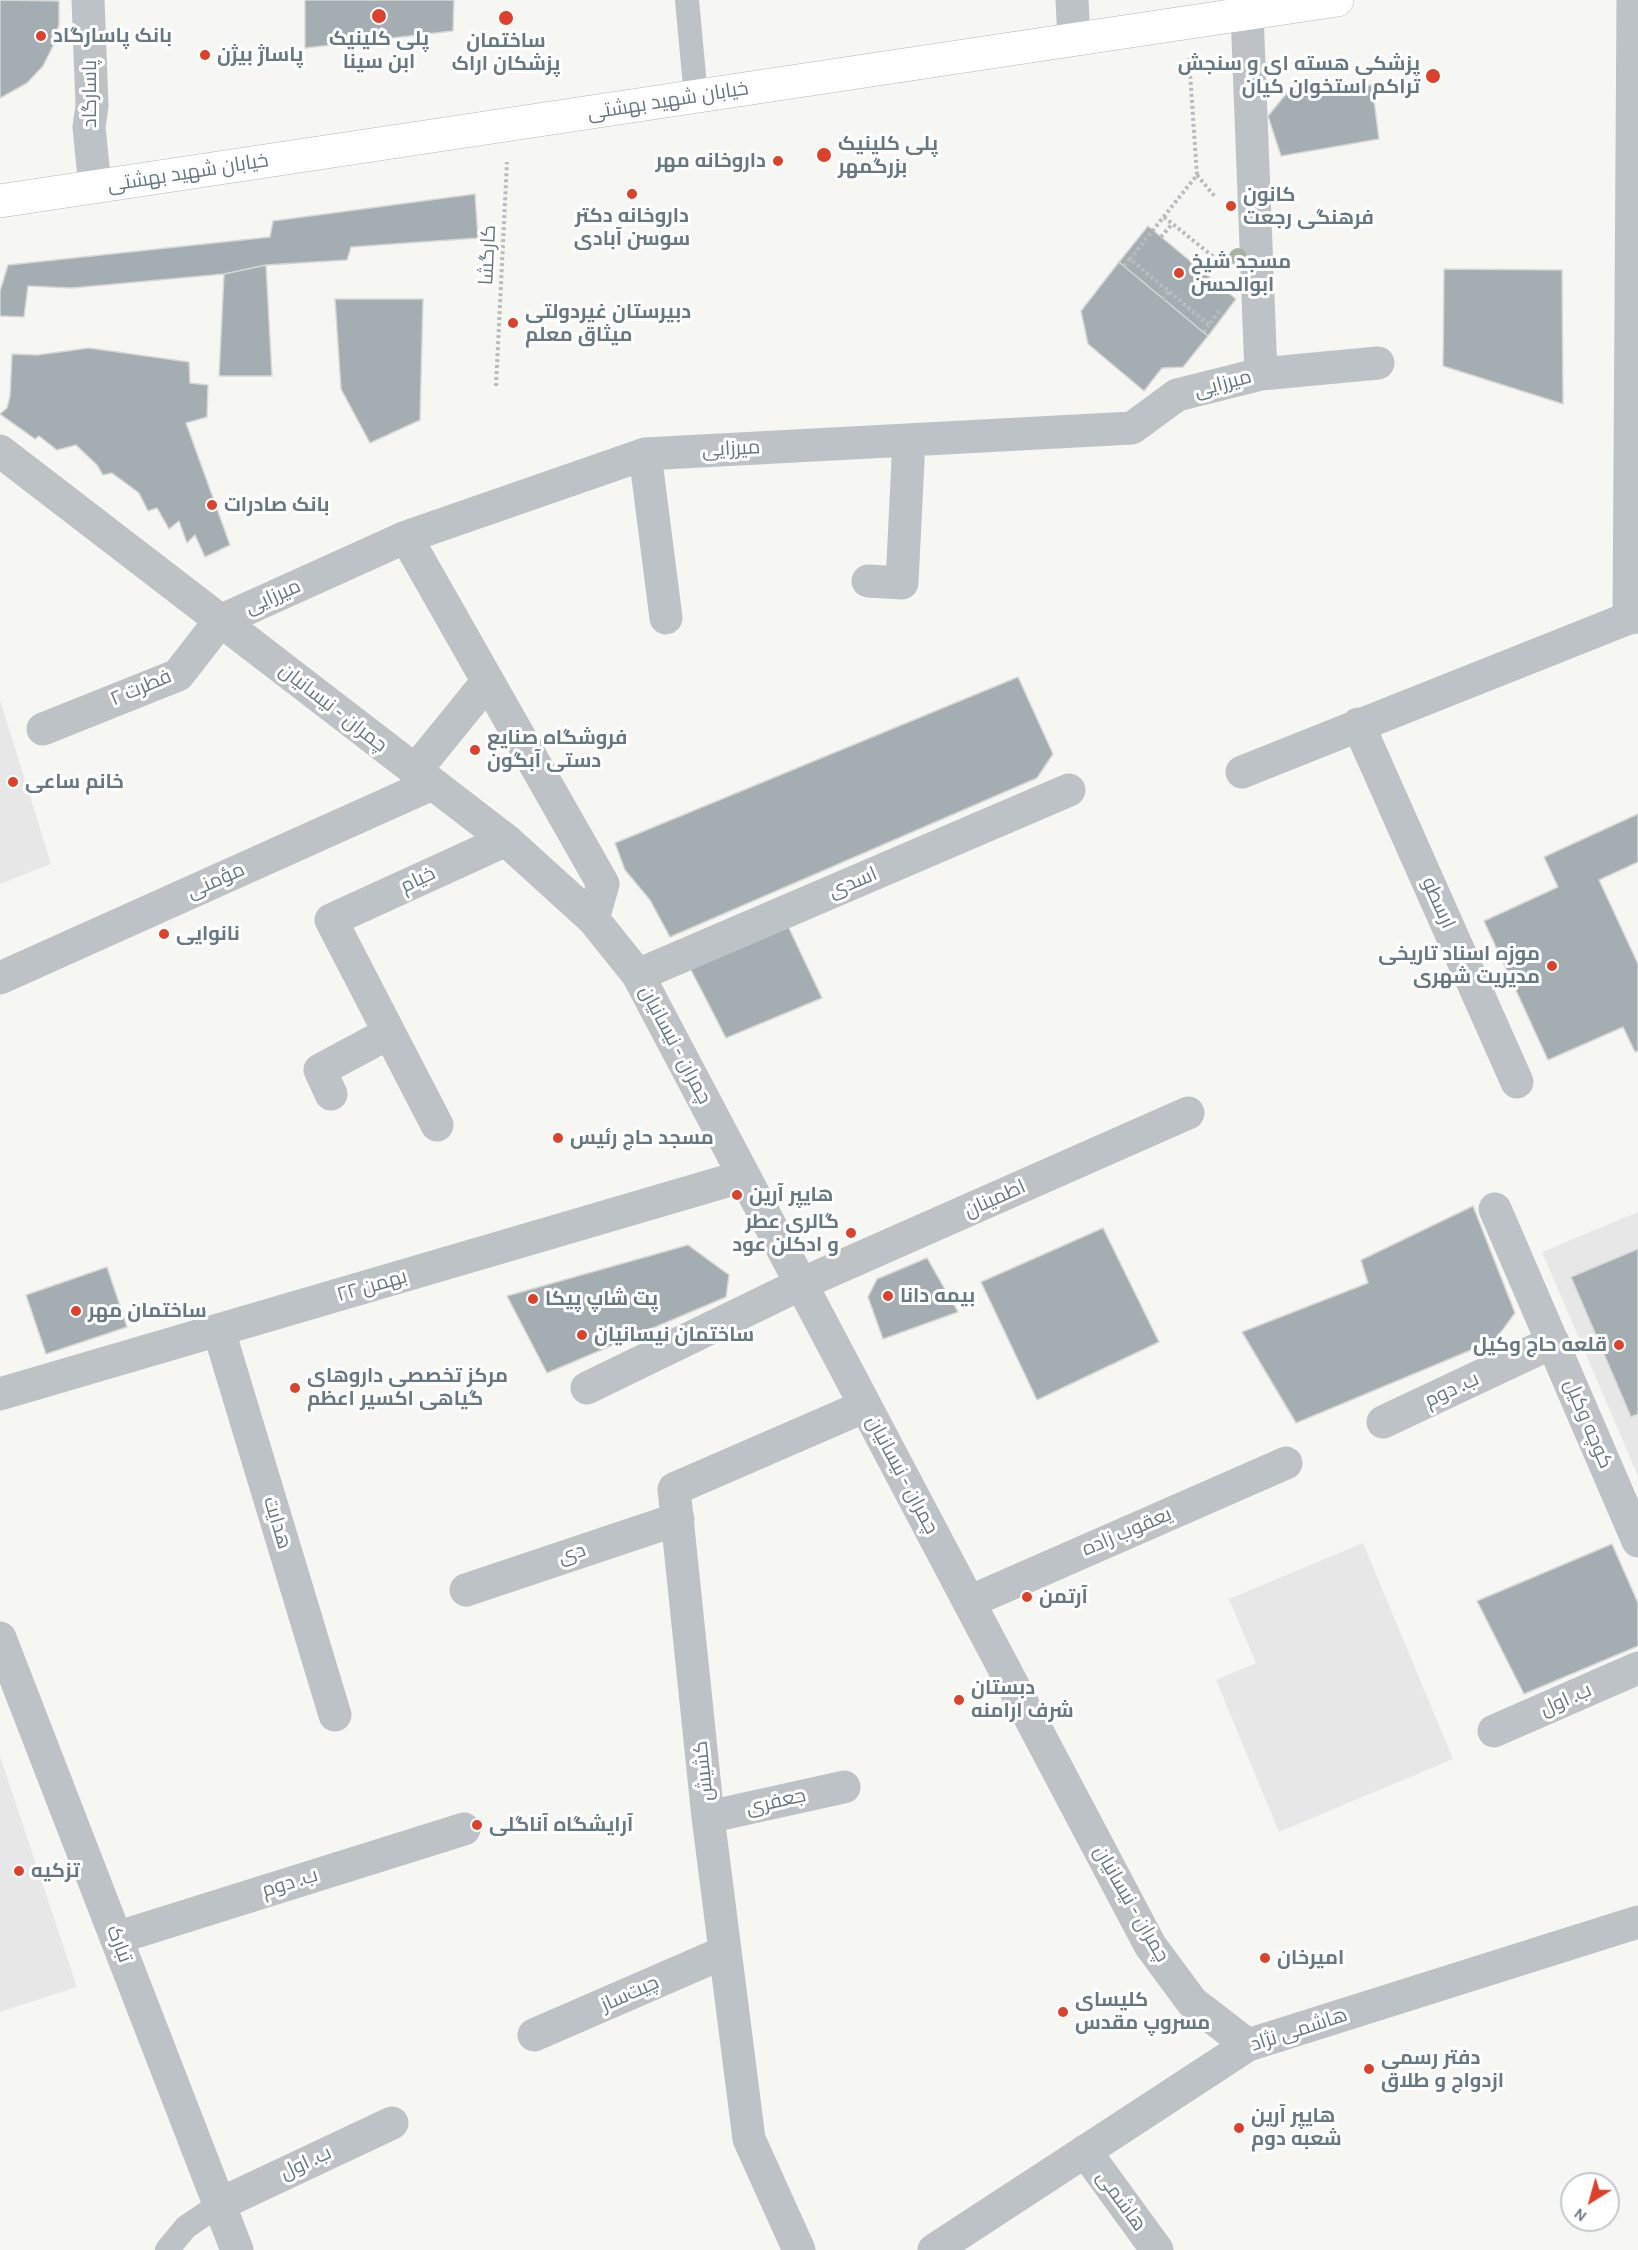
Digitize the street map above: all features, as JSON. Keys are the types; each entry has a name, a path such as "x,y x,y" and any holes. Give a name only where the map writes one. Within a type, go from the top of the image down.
{"main road":[{"name":"خیابان شهید بهشتی","path":"0,201 1336,0"}],"street":[{"name":"پاسارگاد","path":"88,0 92,106 89,127 95,187"},
{"path":"1072,0 1074,39"},
{"path":"1242,772 1358,724 1634,617 1632,0"},
{"name":"میرزایی","path":"1247,13 1261,374"},
{"name":"میرزایی","path":"220,621 406,537 645,454 1132,428 1177,395 1261,374 1378,363"},
{"path":"868,581 902,583 909,440"},
{"name":"چمران - نیسانیان","path":"0,451 506,840 593,919 638,975 1150,1946 1192,2002 1248,2045"},
{"path":"645,454 666,618"},
{"path":"406,537 603,884 593,919"},
{"name":"فطرت ۲","path":"43,729 178,675 220,621"},
{"path":"424,777 488,681"},
{"name":"ارسطو","path":"1358,724 1517,1082"},
{"name":"مؤمنی","path":"0,978 424,777"},
{"name":"اسدی","path":"638,975 739,939 1069,790"},
{"name":"خیام","path":"389,1033 331,920 506,840"},
{"path":"331,1094 320,1070 389,1033 437,1125"},
{"name":"اطمینان","path":"586,1388 801,1284 1188,1113"},
{"name":"۲۲ بهمن","path":"0,1394 744,1176"},
{"name":"کوچه وکیل","path":"1495,1209 1638,1541"},
{"name":"هدایت","path":"219,1330 335,1715"},
{"name":"ب. دوم","path":"1383,1422 1553,1342"},
{"name":"کشیش","path":"799,2250 749,2139 708,1817 674,1489 865,1406"},
{"name":"یعقوب زاده","path":"969,1602 1286,1463"},
{"name":"دی","path":"466,1590 678,1519"},
{"name":"تبارک","path":"0,1638 237,2250"},
{"name":"ب. اول","path":"1494,1731 1638,1668"},
{"name":"جعفری","path":"708,1817 844,1787"},
{"name":"ب. دوم","path":"116,1938 464,1829"},
{"name":"هاشمی نژاد","path":"934,2250 1248,2045 1638,1922"},
{"name":"چیت‌ساز","path":"534,2035 725,1952"},
{"name":"ب. اول","path":"220,2204 392,2123"},
{"name":"هاشمی","path":"1085,2151 1157,2250"}],"lane":[{"path":"687,0 696,97"},
{"path":"167,2250 186,2227 220,2204"}],"path":[{"path":"1124,266 1197,175 1186,22"},
{"name":"کارگشا","path":"496,386 507,172 505,125"},
{"path":"1164,217 1222,263"},
{"path":"1161,237 1172,224"},
{"path":"1130,260 1209,325"},
{"path":"1163,299 1169,292"},
{"path":"1204,332 1226,303"}],"shaded area":[{"name":"خانم ساعی","path":"0,700 51,864 0,884"},
{"path":"1638,1212 1638,1476 1542,1252"},
{"path":"1363,1543 1453,1759 1279,1832 1216,1680 1256,1663 1229,1599"},
{"name":"تزکیه","path":"0,1756 77,1987 0,2012"}],"building":[{"path":"0,0 59,1 59,24 53,46 43,66 27,83 0,98"},
{"name":"پلی کلینیک ابن سینا","path":"305,0 454,0 453,31 305,48"},
{"path":"1372,85 1379,139 1281,156 1268,116 1291,88"},
{"path":"475,194 478,238 351,247 347,260 266,265 224,274 72,288 28,286 24,317 0,316 0,291 8,265 270,237 273,221"},
{"path":"1148,226 1236,299 1208,336 1119,262"},
{"path":"1119,262 1208,336 1183,367 1162,368 1144,391 1088,344 1081,311"},
{"path":"266,265 272,376 219,376 224,274"},
{"path":"1444,269 1562,270 1563,404 1443,366"},
{"path":"335,299 423,299 420,420 370,443 341,389"},
{"path":"89,348 189,362 190,383 208,385 207,417 186,423 230,545 205,557 195,535 187,543 179,521 169,529 157,508 148,511 139,493 112,473 103,475 97,465 76,445 57,450 39,436 35,439 0,414 7,408 10,396 12,354 37,355"},
{"path":"1018,677 1053,754 1037,778 670,937 650,900 625,870 615,843"},
{"path":"1638,814 1638,862 1599,880 1638,964 1638,1051 1635,1052 1623,1027 1548,1060 1484,921 1558,887 1544,857"},
{"path":"787,924 822,998 726,1038 690,968"},
{"path":"1473,1206 1515,1313 1495,1340 1296,1423 1242,1332 1368,1283 1361,1260"},
{"path":"1103,1228 1159,1342 1037,1400 981,1282"},
{"name":"ساختمان نیسانیان","path":"688,1245 729,1275 726,1297 547,1373 507,1296"},
{"name":"قلعه حاج وکیل","path":"1638,1249 1638,1414 1631,1417 1571,1277"},
{"path":"927,1258 958,1312 883,1339 868,1297 877,1279"},
{"name":"ساختمان مهر","path":"107,1267 127,1327 46,1354 26,1295"},
{"path":"1612,1544 1638,1603 1638,1646 1524,1694 1477,1601"}],"place":[{"name":"پلی کلینیک ابن سینا","path":"379,16"},
{"name":"ساختمان پزشکان اراک","path":"506,18"},
{"name":"بانک پاسارگاد","path":"41,36"},
{"name":"پاساژ بیژن","path":"205,55"},
{"name":"پزشکی هسته ای و سنجش تراکم استخوان کیان","path":"1433,76"},
{"name":"پلی کلینیک بزرگمهر","path":"824,155"},
{"name":"داروخانه مهر","path":"778,161"},
{"name":"داروخانه دکتر سوسن آبادی","path":"632,194"},
{"name":"کانون فرهنگی رجعت","path":"1231,206"},
{"name":"مسجد شیخ ابوالحسن","path":"1179,273"},
{"name":"دبیرستان غیردولتی میثاق معلم","path":"513,323"},
{"name":"بانک صادرات","path":"212,505"},
{"name":"فروشگاه صنایع دستی آبگون","path":"475,750"},
{"name":"خانم ساعی","path":"13,782"},
{"name":"نانوایی","path":"164,934"},
{"name":"موزه اسناد تاریخی مدیریت شهری","path":"1552,966"},
{"name":"مسجد حاج رئیس","path":"558,1138"},
{"name":"هایپر آرین","path":"737,1195"},
{"name":"گالری عطر و ادکلن عود","path":"851,1233"},
{"name":"بیمه دانا","path":"888,1296"},
{"name":"پت شاپ پیکا","path":"533,1299"},
{"name":"ساختمان مهر","path":"76,1311"},
{"name":"ساختمان نیسانیان","path":"582,1335"},
{"name":"قلعه حاج وکیل","path":"1619,1345"},
{"name":"مرکز تخصصی داروهای گیاهی اکسیر اعظم","path":"295,1388"},
{"name":"آرتمن","path":"1027,1597"},
{"name":"دبستان شرف ارامنه","path":"959,1700"},
{"name":"آرایشگاه آناگلی","path":"477,1825"},
{"name":"تزکیه","path":"19,1871"},
{"name":"امیرخان","path":"1265,1958"},
{"name":"کلیسای مسروپ مقدس","path":"1063,2012"},
{"name":"دفتر رسمی ازدواج و طلاق","path":"1369,2069"},
{"name":"هایپر آرین شعبه دوم","path":"1239,2128"}]}
